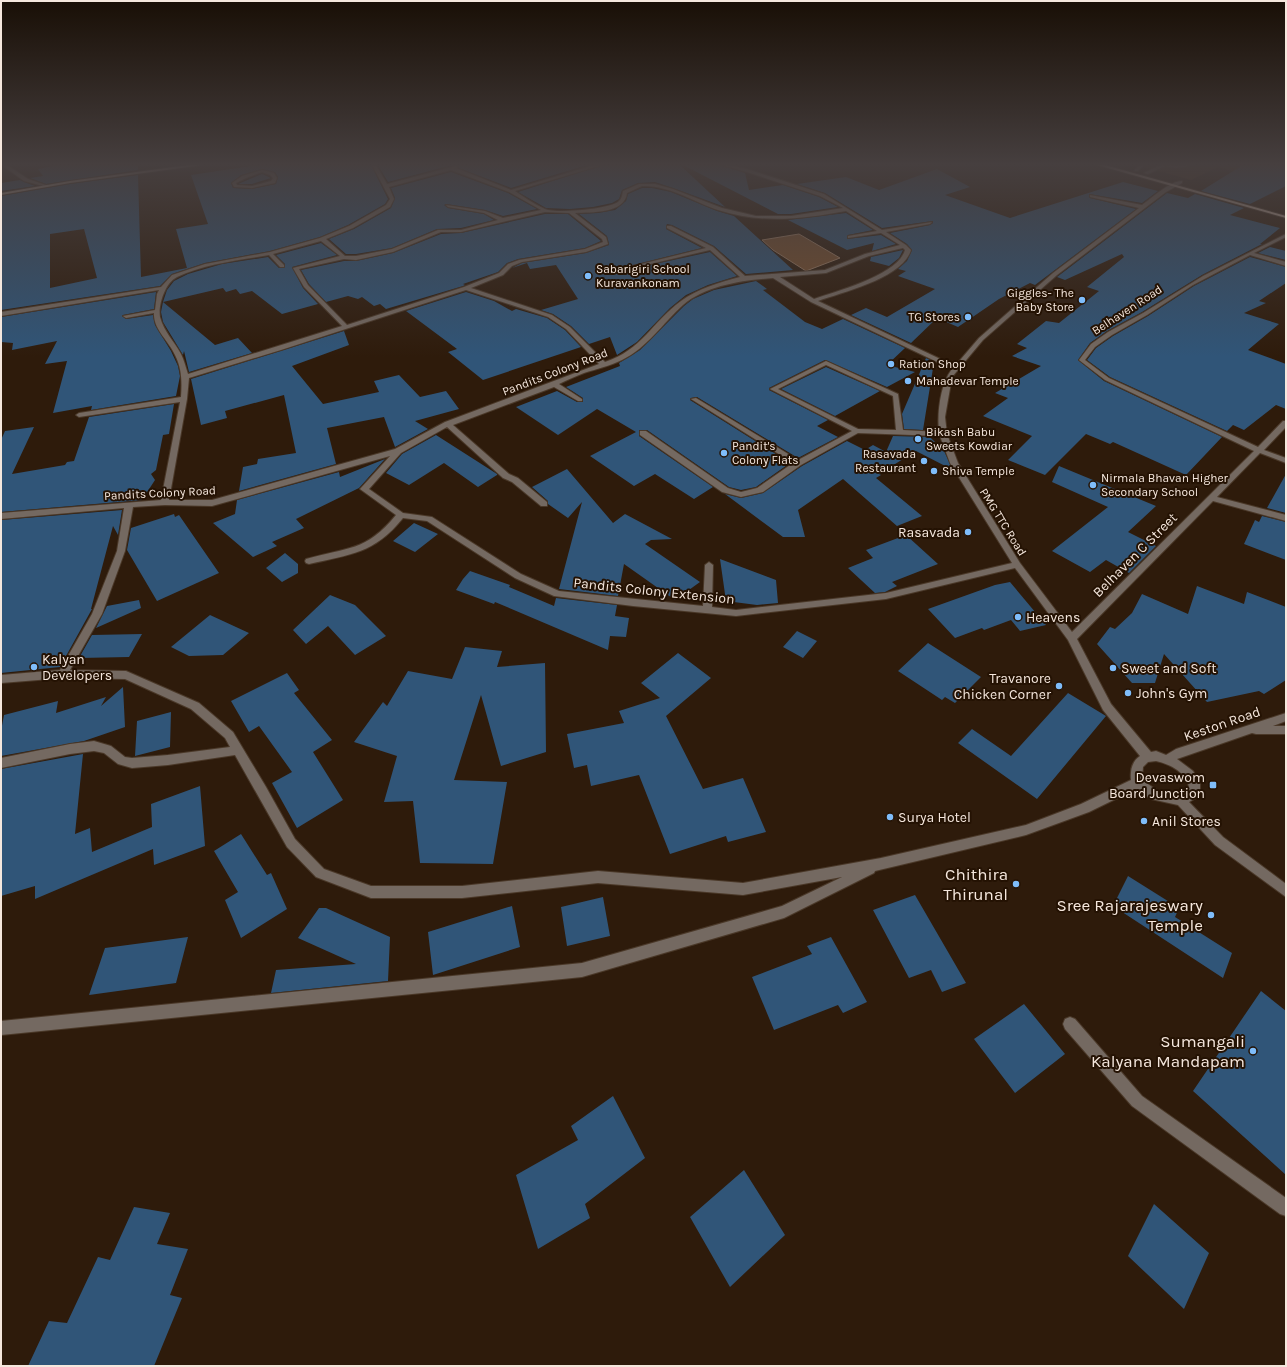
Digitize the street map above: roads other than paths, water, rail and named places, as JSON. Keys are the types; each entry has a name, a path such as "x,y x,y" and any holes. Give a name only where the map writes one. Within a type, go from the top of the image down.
{"street":[{"path":"165,502 184,399 186,377 178,354 164,335 157,316 160,294 166,283 174,276 207,265 270,253 322,239 347,229"},
{"path":"346,327 306,286 296,268 344,257 356,258 393,250 440,231 461,231 469,229"},
{"path":"186,377 466,288 501,274 510,265 522,260 586,250 606,243 604,238 592,229"},
{"path":"673,229 710,248 744,278"},
{"path":"813,300 883,276 906,258 908,250 904,246 877,229"},
{"path":"850,237 894,229"},
{"name":"PMG TTC Road","path":"1114,229 1055,274 981,339 949,377 942,417 943,434 954,463 1017,565 1072,638 1107,707 1148,757"},
{"name":"Belhaven Road","path":"1286,236 1204,277 1144,315 1108,334 1085,354 1082,360 1107,379 1258,450 1286,460"},
{"path":"322,239 344,257"},
{"name":"Pandits Colony Road","path":"1,516 165,502 212,503 398,451 448,424 554,384 581,372 620,359 640,345 682,303 695,295 727,282 744,278 826,271 867,255 904,246"},
{"path":"635,267 710,248"},
{"path":"270,253 282,266"},
{"path":"1250,253 1286,264"},
{"path":"774,276 813,300 956,369"},
{"path":"1,314 163,288"},
{"path":"466,288 555,319 568,328 603,364"},
{"path":"126,316 157,311"},
{"path":"900,432 896,395 826,363 773,389 857,431 943,434"},
{"path":"554,384 580,400"},
{"path":"79,415 184,399"},
{"path":"694,399 798,463"},
{"name":"Belhaven C Street","path":"1072,638 1286,423"},
{"path":"448,424 506,476 515,480 544,504"},
{"path":"643,433 726,490 741,495 760,490 798,463 857,431"},
{"name":"Pandits Colony Extension","path":"398,451 364,489 401,515 429,519 518,576 557,594 736,613 886,596 1017,565"},
{"path":"1211,498 1286,518"},
{"path":"64,674 97,614 121,551 129,505"},
{"path":"309,561 348,552 373,542 391,527 401,515"},
{"path":"707,610 709,565"},
{"path":"1,679 64,674 126,675 195,706 229,735 262,790 291,843 320,873 371,892 462,892 598,877 743,889 880,864 1026,830 1085,808 1137,783"},
{"name":"Keston Road","path":"1168,759 1176,754 1286,717"},
{"path":"1241,731 1286,730"},
{"path":"1,763 70,749 94,746 107,749 122,761 132,763 168,760 238,750"},
{"path":"1137,783 1136,769 1139,762 1148,757 1156,756 1168,759 1189,775 1194,783 1194,793 1181,801"},
{"path":"1137,783 1155,795 1181,801 1219,841 1286,892"},
{"path":"1,1028 582,970 784,912 880,864"},
{"path":"1070,1024 1137,1101 1286,1208"}],"place":[{"name":"Sabarigiri School Kuravankonam","path":"588,276"},
{"name":"Giggles- The Baby Store","path":"1082,300"},
{"name":"TG Stores","path":"968,317"},
{"name":"Ration Shop","path":"891,364"},
{"name":"Mahadevar Temple","path":"908,381"},
{"name":"Bikash Babu Sweets Kowdiar","path":"918,439"},
{"name":"Pandit's Colony Flats","path":"724,453"},
{"name":"Rasavada Restaurant","path":"924,461"},
{"name":"Shiva Temple","path":"934,471"},
{"name":"Nirmala Bhavan Higher Secondary School","path":"1093,485"},
{"name":"Rasavada","path":"968,532"},
{"name":"Heavens","path":"1018,617"},
{"name":"Kalyan Developers","path":"34,667"},
{"name":"Sweet and Soft","path":"1113,668"},
{"name":"Travanore Chicken Corner","path":"1059,686"},
{"name":"John's Gym","path":"1128,693"},
{"name":"Devaswom Board Junction","path":"1213,785"},
{"name":"Surya Hotel","path":"890,817"},
{"name":"Anil Stores","path":"1144,821"},
{"name":"Chithira Thirunal","path":"1016,884"},
{"name":"Sree Rajarajeswary Temple","path":"1211,915"},
{"name":"Sumangali Kalyana Mandapam","path":"1253,1051"}]}
